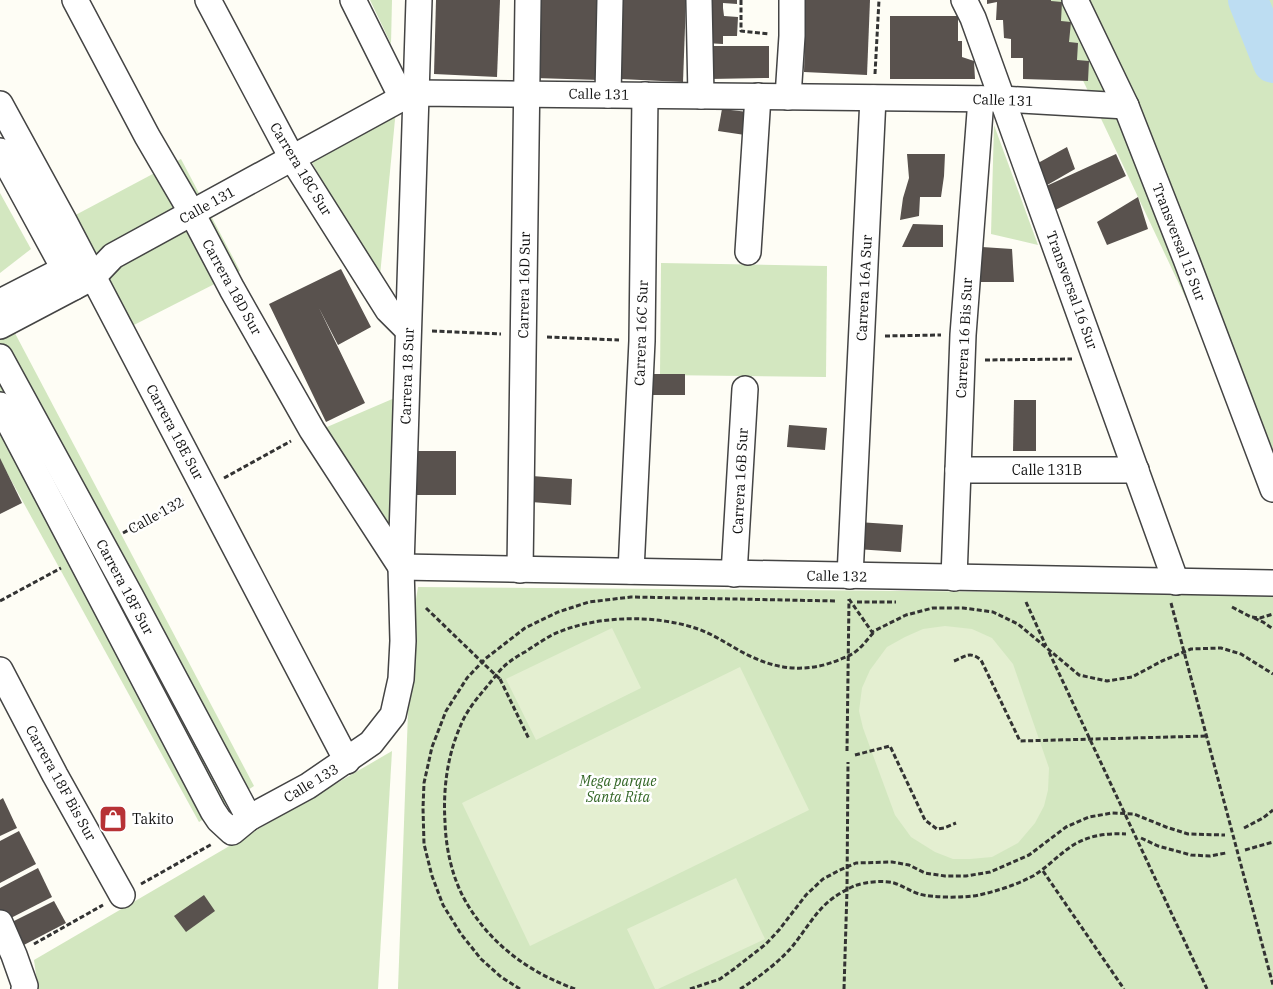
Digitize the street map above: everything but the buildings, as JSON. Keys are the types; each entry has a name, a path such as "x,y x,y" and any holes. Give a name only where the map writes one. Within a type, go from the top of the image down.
{"street":[{"name":"Carrera 18D Sur","path":"75,0 147,136 192,213 232,289 312,430 401,576"},
{"name":"Carrera 18C Sur","path":"208,0 292,158 388,310 408,330"},
{"path":"353,0 409,95"},
{"name":"Carrera 18 Sur","path":"371,743 393,715 401,679 403,641 401,576 408,330 409,95 419,0"},
{"name":"Carrera 16D Sur","path":"520,570 528,0"},
{"path":"608,94 610,0"},
{"path":"699,0 702,96"},
{"path":"788,97 792,0"},
{"name":"Transversal 16 Sur","path":"964,0 973,18 991,99 1096,358 1136,470 1174,593"},
{"name":"Transversal 15 Sur","path":"1074,0 1126,106 1273,489"},
{"name":"Calle 131","path":"0,302 78,273 113,256 409,95 608,94 991,99 1126,106"},
{"name":"Carrera 16C Sur","path":"631,571 642,341 645,95"},
{"path":"748,252 758,96"},
{"name":"Carrera 16A Sur","path":"850,576 873,98"},
{"name":"Carrera 16 Bis Sur","path":"954,578 963,335 991,99"},
{"name":"Carrera 18E Sur","path":"0,104 78,273"},
{"name":"Carrera 18E Sur","path":"0,151 78,273 204,489 347,761"},
{"name":"Calle 131","path":"0,326 78,273"},
{"name":"Carrera 18F Sur","path":"0,357 102,545 240,825"},
{"name":"Carrera 16B Sur","path":"734,574 745,389"},
{"name":"Carrera 18F Sur","path":"0,405 213,811 219,820 240,825"},
{"name":"Calle 131B","path":"958,470 1136,470"},
{"name":"Calle 132","path":"401,576 520,570 954,578 1174,593 1273,584"},
{"name":"Carrera 18F Bis Sur","path":"0,670 122,894"},
{"name":"Calle 133","path":"240,825 308,786 371,743"},
{"path":"0,923 14,955 25,986 24,989"}],"path":[{"path":"741,0 741,31"},
{"path":"873,98 880,0"},
{"path":"862,336 963,335"},
{"path":"962,360 1096,358"},
{"name":"Calle 132","path":"102,545 312,430"},
{"path":"0,601 80,557"},
{"path":"401,576 500,679 529,739"},
{"path":"1174,593 1184,652 1273,985"},
{"path":"520,989 481,959 461,934 444,905 432,876 424,844 424,783 432,747 446,711 467,678 525,628 558,612 589,602 631,597 837,601"},
{"path":"847,751 849,599 874,632"},
{"path":"1026,602 1207,989"},
{"path":"575,989 529,968 497,943 480,924 468,906 456,880 448,852 445,832 444,802 446,777 450,756 468,711 507,663 553,635 581,625 608,619 652,620 677,623 699,629 751,657 786,668 808,669 828,664 853,654 874,632 906,615 934,608 963,608 993,612 1018,624 1079,675 1107,681 1132,677 1162,661 1191,649 1221,648 1235,652 1273,674"},
{"path":"1251,617 1273,629"},
{"path":"954,661 967,655 974,655 981,660 1020,741 1207,736"},
{"path":"855,755 890,746 925,820 937,829 956,822"},
{"path":"844,989 848,762"},
{"path":"1244,828 1263,818 1273,810"},
{"path":"690,989 720,979 766,944 806,895 823,879 856,863 892,862 909,866 925,873 945,876 966,876 990,872 1029,855 1074,823 1089,817 1112,813 1134,814 1188,834 1225,835"},
{"path":"740,989 781,958 826,903 863,883 894,883 920,894 935,896 977,895 998,890 1032,876 1075,845 1093,837 1111,833 1126,834"},
{"path":"1141,838 1158,846 1190,856 1210,856 1226,853"},
{"path":"1245,850 1273,842"},
{"path":"1043,871 1124,989"}],"green space":[{"path":"370,0 392,0 391,44"},
{"path":"1045,0 1273,0 1273,483"},
{"path":"396,109 379,286 308,155"},
{"path":"994,125 1038,245 991,234"},
{"path":"181,159 240,271 130,327 68,219"},
{"path":"0,193 31,249 0,273"},
{"path":"661,263 827,266 826,377 660,375"},
{"path":"8,320 254,786 199,822 0,460 0,324"},
{"path":"404,394 399,551 320,430"},
{"name":"Mega parque Santa Rita","path":"418,587 1273,594 1273,989 398,989 411,629"},
{"path":"945,626 972,629 992,638 1013,664 1049,768 1048,790 1044,806 1035,823 1018,843 992,857 953,859 935,852 911,837 895,815 863,728 859,711 862,688 870,670 887,647 923,629"},
{"path":"612,628 641,688 536,740 506,679"},
{"path":"740,667 809,810 530,946 462,803"},
{"path":"392,751 378,989 38,989 34,960"},
{"path":"736,878 765,939 655,989 627,929"}],"waterway":[{"path":"1248,0 1273,63"}],"place":[{"name":"Takito","path":"113,819"}]}
